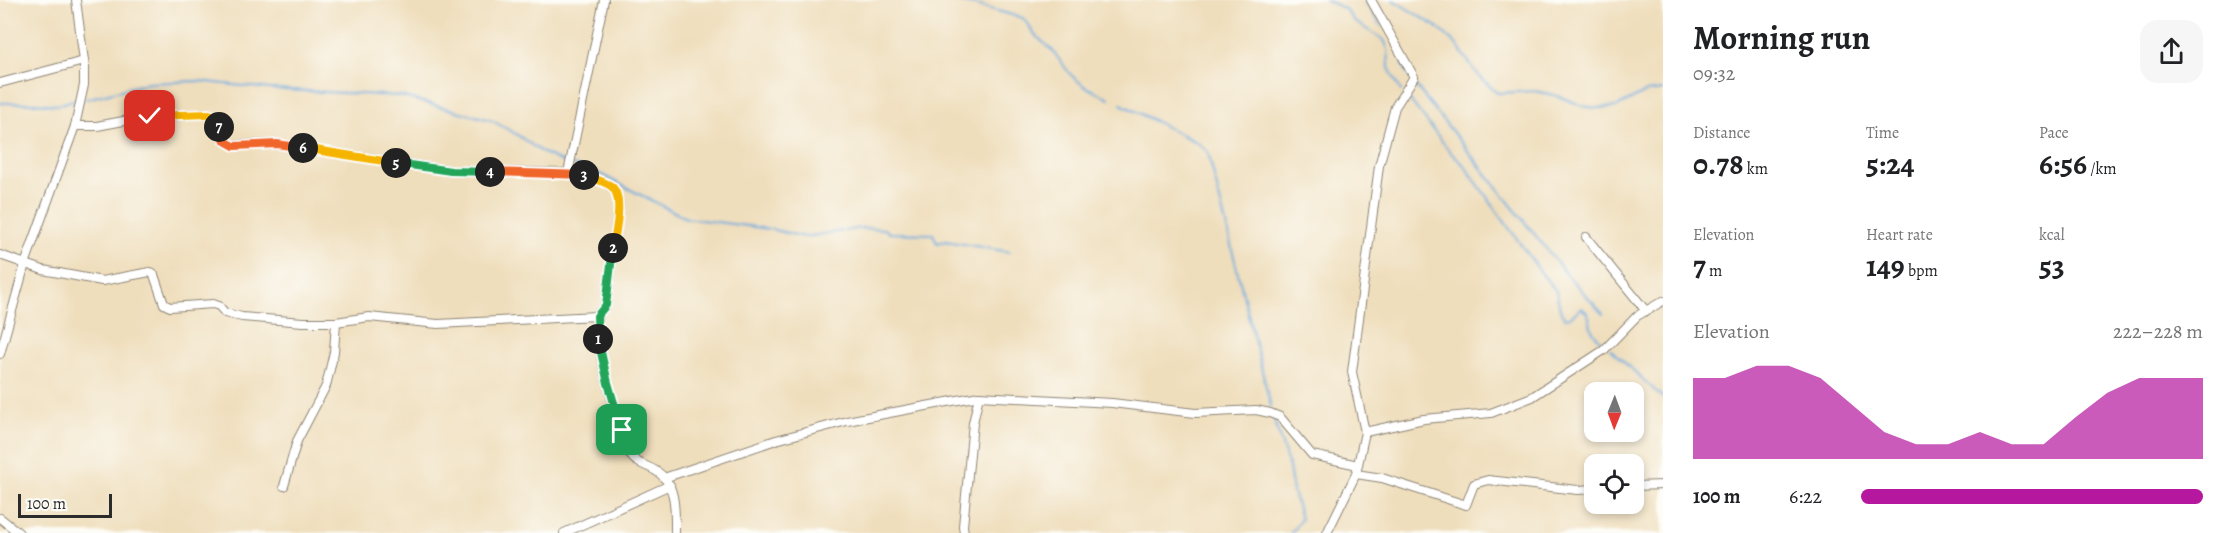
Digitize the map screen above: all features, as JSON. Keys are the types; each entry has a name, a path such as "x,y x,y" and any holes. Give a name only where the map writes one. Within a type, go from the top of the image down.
{"street":[{"path":"0,354 25,264 75,126 84,85 84,61 76,0"},
{"path":"568,173 604,0"},
{"path":"1327,533 1357,470 1365,432 1352,372 1378,178 1395,107 1414,77 1371,0"},
{"path":"0,83 84,61"},
{"path":"75,126 98,126 150,116 209,114 214,116 225,141 234,146 277,144 451,171 580,173 613,187 619,204 606,305 597,316 597,335 608,383 630,455 640,464 656,471 670,485 675,508 675,533"},
{"path":"1586,237 1646,311"},
{"path":"0,255 43,270 102,281 150,272 154,275 165,304 170,307 213,304 219,306 225,313 242,317 336,322 369,317 438,324 597,316"},
{"path":"1365,432 1424,419 1491,412 1532,398 1607,347 1637,316 1663,301"},
{"path":"284,486 297,441 326,386 334,352 336,322"},
{"path":"664,478 776,440 847,421 979,396 1112,403 1195,412 1256,410 1270,413 1280,417 1312,455 1466,505 1474,484 1488,480 1584,490"},
{"path":"964,533 973,423 979,396"},
{"path":"564,533 670,485"},
{"path":"1644,486 1663,485"},
{"path":"0,518 18,533"}],"waterway":[{"path":"945,0 976,5 1023,18 1071,75 1084,86 1109,98"},
{"path":"1325,0 1345,9 1355,22 1384,40 1388,49 1389,68 1401,91"},
{"path":"1364,0 1382,27"},
{"path":"1393,0 1437,27 1455,43 1479,76 1497,93 1535,91 1596,108 1617,107 1646,92 1663,90"},
{"path":"1402,64 1410,78"},
{"path":"86,99 148,83 198,81 270,89 400,96 491,120 543,153 565,163"},
{"path":"1415,85 1568,276 1603,314"},
{"path":"1406,95 1452,154 1464,165 1556,291 1561,313 1565,318 1570,317 1581,308 1584,310 1588,315 1593,332 1606,345"},
{"path":"0,103 57,105 77,99"},
{"path":"1121,104 1198,143 1208,152 1271,407"},
{"path":"572,165 594,171 686,218 770,229 804,237 862,228 885,229 889,233 933,234 937,243 945,241 1010,252"},
{"path":"1610,349 1663,398"},
{"path":"1273,417 1289,467 1301,519 1291,533"}],"route":[{"path":"150,116 209,114 214,116 225,141 234,146 277,144 451,171 580,173 613,187 619,204 606,305 597,316 597,335 622,430"}]}
